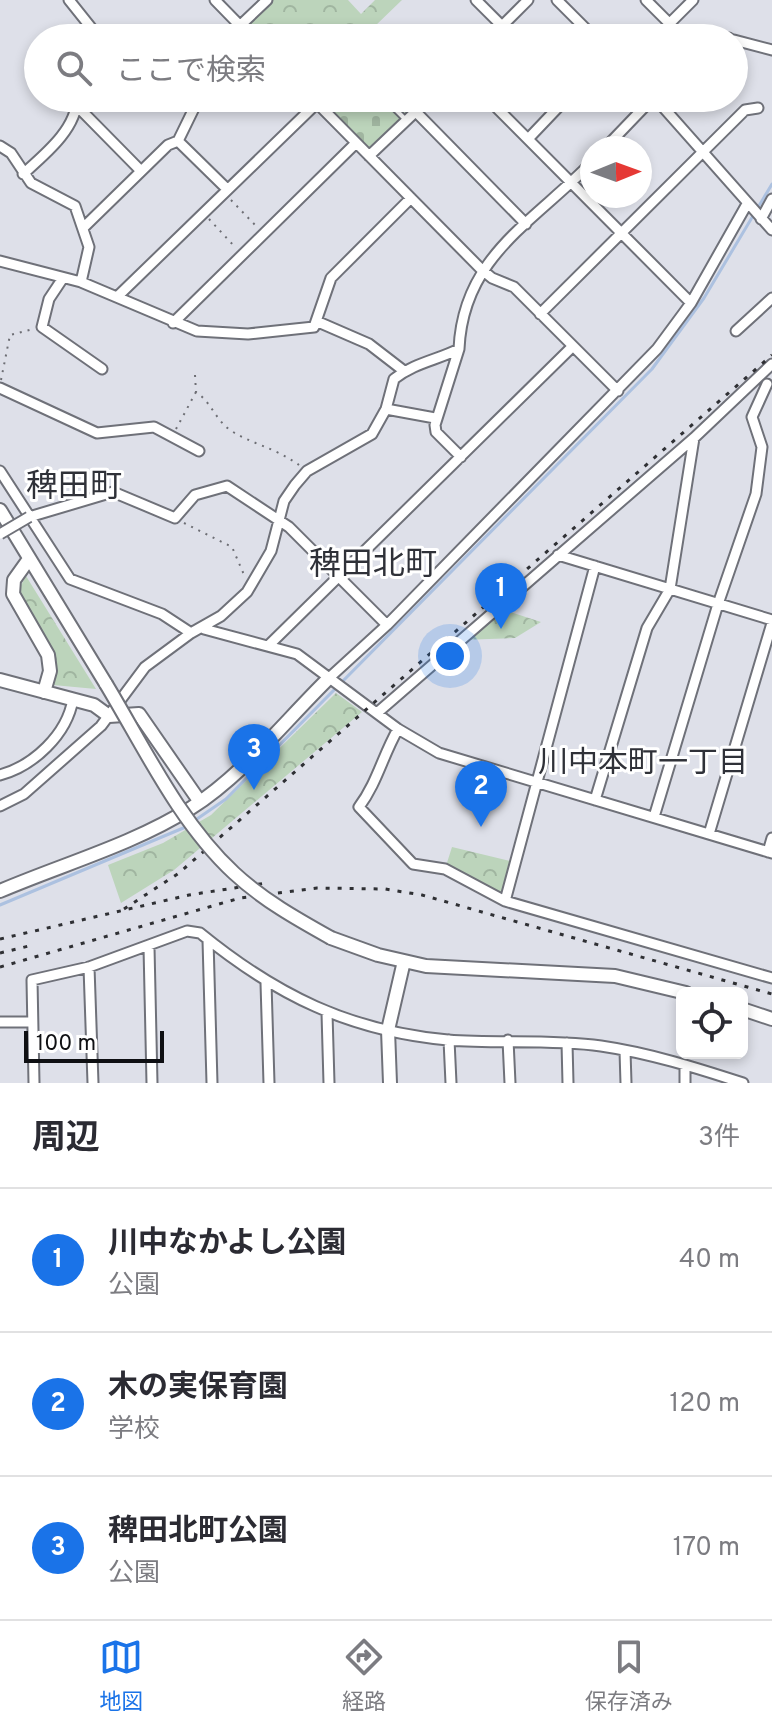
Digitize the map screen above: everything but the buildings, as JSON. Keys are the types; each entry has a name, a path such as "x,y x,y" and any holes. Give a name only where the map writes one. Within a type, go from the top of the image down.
{"street":[{"path":"69,0 88,24"},
{"path":"215,0 238,24"},
{"path":"240,24 267,0"},
{"path":"476,0 501,24"},
{"path":"503,24 528,0"},
{"path":"557,0 581,24"},
{"path":"646,0 669,24 693,0"},
{"path":"748,43 772,50"},
{"path":"748,110 758,108"},
{"path":"23,174 63,134 73,112"},
{"path":"86,112 141,171"},
{"path":"83,228 168,145 178,141 192,112"},
{"path":"117,297 305,112"},
{"path":"328,112 481,269 492,278 514,287 618,391"},
{"path":"369,156 416,112 526,224"},
{"path":"501,112 691,303"},
{"path":"528,139 554,112"},
{"path":"617,136 640,112"},
{"path":"668,112 704,149 772,230"},
{"path":"540,314 743,112"},
{"path":"178,141 227,189"},
{"path":"173,323 356,143"},
{"path":"0,146 11,153 31,183 75,206 89,247 81,282"},
{"path":"461,457 436,432 435,418 459,349 466,300 481,269 580,172"},
{"path":"0,262 81,282 197,331 235,334 314,327 331,278 411,198"},
{"path":"760,218 772,199"},
{"path":"0,891 138,835 200,802 387,625 657,349 691,303 749,205"},
{"path":"63,278 49,299 42,327 102,369"},
{"path":"736,331 772,298"},
{"path":"316,321 369,344 404,371"},
{"path":"268,646 572,347"},
{"path":"0,806 24,794 109,716 145,667 191,633 204,629 247,592 271,551 284,501 307,471 372,434 386,409 394,379 404,371 459,349"},
{"path":"377,713 694,438 772,364"},
{"path":"654,817 718,604 756,494 762,447 752,417 770,385 756,379"},
{"path":"0,387 97,433 154,427 199,451"},
{"path":"386,409 435,418"},
{"path":"595,800 647,628 670,589 694,438"},
{"path":"0,471 70,579 162,614 191,633"},
{"path":"0,534 29,517 113,492 175,518 195,495 227,486 289,527 387,625"},
{"path":"0,510 174,797 212,850 254,890 331,938 404,961 464,969 615,976 676,991"},
{"path":"558,555 772,622 709,834"},
{"path":"29,559 14,580 13,594 48,655 50,671 44,692"},
{"path":"505,901 595,566"},
{"path":"204,629 297,654 424,747 535,784 770,853 772,838"},
{"path":"0,680 94,705 109,716 139,714 147,721 200,802"},
{"path":"0,775 26,766 43,751 71,712 73,699"},
{"path":"398,729 382,756 374,787 359,807 413,864 445,869 505,901 772,978"},
{"path":"34,1083 32,980 89,967 187,931 208,940 266,983 327,1013 388,1030 449,1040 567,1043 625,1051 743,1083"},
{"path":"208,940 212,1083"},
{"path":"149,947 152,1083"},
{"path":"390,1083 388,1030 404,961"},
{"path":"89,967 93,1083"},
{"path":"266,983 269,1083"},
{"path":"748,1011 772,1019"},
{"path":"327,1013 329,1083"},
{"path":"0,1022 32,1022"},
{"path":"449,1040 451,1083"},
{"path":"508,1040 510,1083"},
{"path":"567,1043 568,1083"},
{"path":"625,1051 626,1083"},
{"path":"685,1065 685,1083"}],"lane":[{"path":"397,112 406,121"}],"path":[{"path":"227,189 227,196 265,235"},
{"path":"203,212 242,255"},
{"path":"0,387 10,335 42,327"},
{"path":"172,437 196,392 195,375"},
{"path":"196,392 227,427 276,449 307,471"},
{"path":"175,518 235,550 237,565 244,571 247,592"}],"green space":[{"path":"267,0 348,0 361,14 375,0 402,0 377,24 240,24"},
{"path":"326,112 415,112 369,156"},
{"path":"26,576 96,689 53,685 54,671 49,647 18,591"},
{"path":"498,608 541,622 515,638 461,640"},
{"path":"336,693 362,712 174,870 121,903 108,865 163,843 211,815"},
{"path":"452,847 514,862 505,901 445,869"}],"waterway":[{"path":"194,821 226,799 652,369 704,298 772,184"},
{"path":"0,905 188,826"}],"railway":[{"path":"124,909 179,873 772,355"},
{"path":"0,939 189,895 266,883"},
{"path":"0,967 240,898 317,888 385,889 422,895 772,994"},
{"path":"0,953 33,945"}],"place":[{"name":"川中なかよし公園","path":"501,629"},
{"name":"稗田北町公園","path":"254,790"},
{"name":"木の実保育園","path":"481,827"}],"district":[{"name":"稗田町","path":"74,485"},
{"name":"稗田北町","path":"373,563"},
{"name":"川中本町一丁目","path":"643,762"}]}
